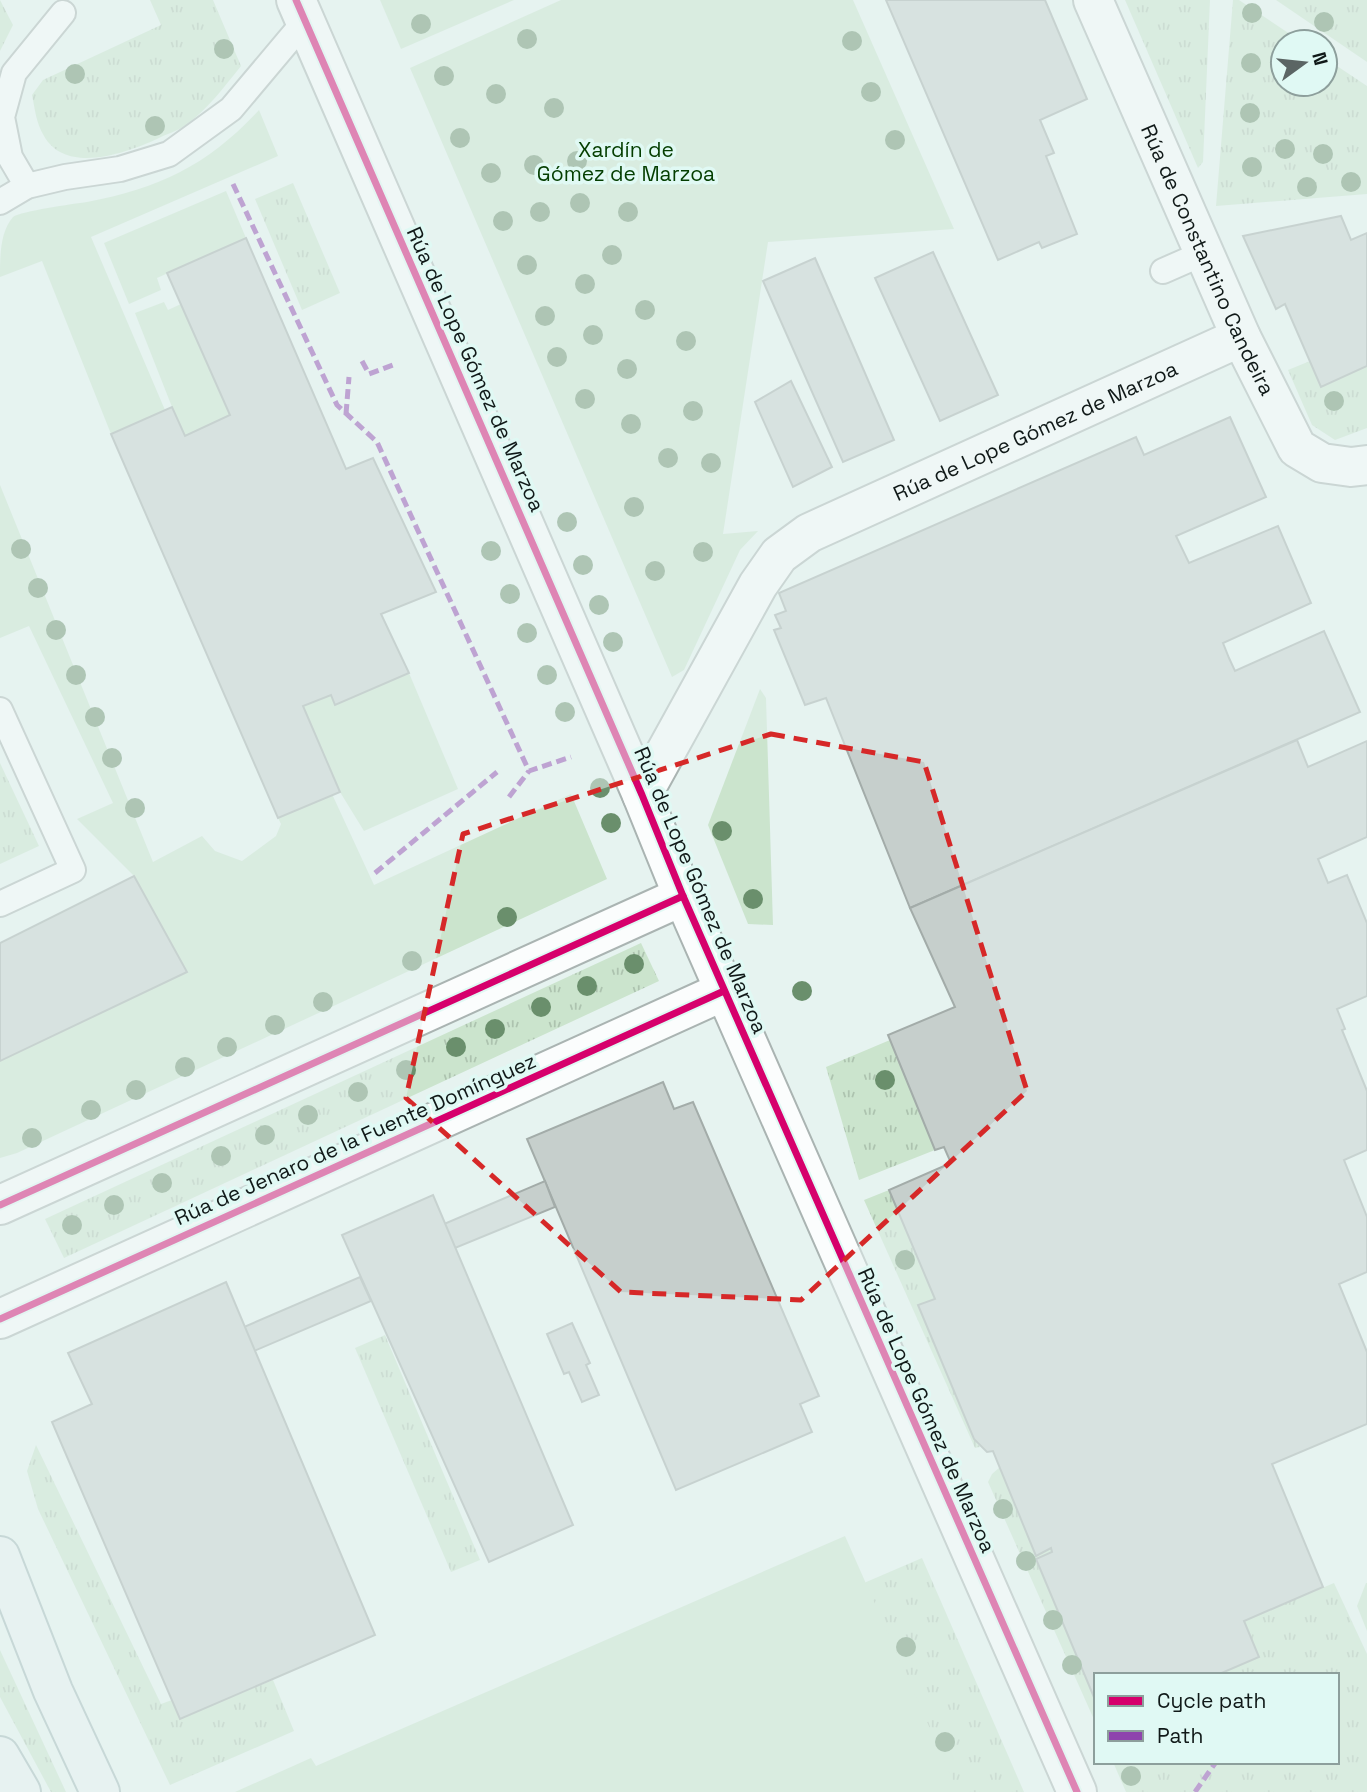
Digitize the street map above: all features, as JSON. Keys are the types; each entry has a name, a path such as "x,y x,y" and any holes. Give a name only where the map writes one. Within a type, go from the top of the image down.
{"main road":[{"path":"0,1556 53,1691 100,1792"}],"street":[{"name":"Rúa de Constantino Candeira","path":"1093,0 1241,337 1297,448 1322,463 1352,467 1367,465"},
{"name":"Rúa de Lope Gómez de Marzoa","path":"301,11 642,795 724,991 1077,1792"},
{"name":"Rúa de Lope Gómez de Marzoa","path":"642,795 758,585 779,555 808,533 1241,337"},
{"path":"0,1205 683,896"},
{"name":"Rúa de Jenaro de la Fuente Domínguez","path":"0,1319 724,991"}],"lane":[{"path":"0,202 27,186 120,169 169,154 230,109 301,11"},
{"path":"27,186 10,157 2,117 14,73 63,13"},
{"path":"1163,271 1204,253"},
{"path":"0,710 73,870 0,904"}],"highlighted area":[{"path":"771,734 924,762 1027,1091 801,1300 621,1292 406,1098 463,834"}],"green space":[{"path":"0,0 13,25 0,51"},
{"path":"150,0 213,0 241,66 194,119 157,139 129,150 97,157 81,158 54,148 39,126 32,95 43,80 161,25"},
{"path":"380,0 514,0 401,49"},
{"name":"Xardín de Gómez de Marzoa","path":"561,0 853,0 954,229 768,242 723,534 758,531 740,550 684,670 672,677 410,68"},
{"path":"1125,0 1210,0 1203,162 1198,168"},
{"path":"1233,0 1239,0 1281,28 1269,28 1269,98 1339,98 1339,67 1367,86 1367,194 1216,206"},
{"path":"1276,0 1367,0 1367,62 1339,43 1339,28 1317,28"},
{"path":"259,110 278,156 91,237 165,410 111,434 42,261 0,277 5,230 13,217 18,215 113,196 160,181 201,160 221,146"},
{"path":"293,183 340,293 302,310 255,199"},
{"path":"226,191 246,238 157,278 161,290 129,304 104,243"},
{"path":"164,302 168,310 181,304 230,415 185,436 135,313"},
{"path":"1310,361 1321,387 1367,366 1367,428 1335,440 1312,425 1288,370"},
{"path":"0,485 153,862 202,836 215,851 242,861 276,836 281,824 278,818 332,794 374,885 571,794 607,879 17,1153 0,1158 0,943 134,876 77,819 113,803 29,626 0,638"},
{"path":"409,673 458,789 364,831 340,792 303,706 331,695 335,705"},
{"path":"760,689 766,698 773,925 748,924 708,825"},
{"path":"0,763 39,846 0,864"},
{"path":"641,943 659,981 64,1258 45,1219"},
{"path":"890,1040 935,1150 859,1180 826,1067"},
{"path":"889,1190 935,1299 918,1305 974,1439 980,1447 975,1448 864,1200"},
{"path":"385,1335 480,1560 451,1572 355,1348"},
{"path":"36,1445 161,1704 172,1700 181,1718 273,1680 294,1731 170,1785 38,1509 27,1471"},
{"path":"1000,1467 1035,1555 1051,1548 1052,1552 1036,1560 1094,1697 1094,1720 988,1482"},
{"path":"845,1536 958,1792 235,1792 311,1758 316,1766"},
{"path":"922,1558 1024,1792 930,1792 843,1592"},
{"path":"1334,1583 1367,1654 1367,1792 1126,1792 1114,1764 1339,1764 1339,1673 1222,1673 1259,1657 1244,1621"},
{"path":"1367,1583 1367,1631 1357,1606"},
{"path":"0,1650 66,1792 51,1792 0,1697"}],"building":[{"path":"886,0 1045,0 1087,99 1040,120 1054,153 1046,156 1077,234 1042,248 1039,242 998,260"},
{"path":"1341,216 1351,240 1367,233 1367,366 1321,387 1285,304 1276,309 1243,236"},
{"path":"246,238 346,469 373,458 436,592 381,614 409,673 335,705 331,695 303,706 340,792 278,818 111,434 172,407 185,436 230,415 167,273"},
{"path":"933,252 998,395 940,421 875,278"},
{"path":"815,258 894,440 843,462 763,281"},
{"path":"791,381 832,467 793,487 755,402"},
{"path":"1230,417 1266,497 1176,536 1189,563 1278,526 1311,603 1223,643 1229,658 1235,671 1324,631 1360,712 910,908 826,698 805,705 774,630 781,628 775,615 786,611 779,593 1136,437 1144,455"},
{"path":"1297,740 1308,767 1367,741 1367,837 1318,859 1328,883 1347,875 1367,923 1367,996 1337,1009 1345,1029 1342,1030 1367,1091 1367,1150 1344,1160 1367,1217 1367,1272 1339,1284 1367,1352 1367,1424 1272,1464 1323,1587 1244,1621 1259,1657 1222,1673 1094,1673 1094,1697 1036,1559 1052,1552 1051,1548 1036,1556 993,1451 987,1452 974,1439 918,1305 935,1299 889,1190 951,1163 944,1147 935,1150 888,1035 955,1007 910,908"},
{"path":"134,876 187,972 0,1061 0,943"},
{"path":"663,1082 674,1109 693,1102 819,1396 800,1404 812,1432 676,1490 527,1139"},
{"path":"545,1181 555,1207 455,1248 444,1224"},
{"path":"433,1195 573,1525 489,1562 342,1235"},
{"path":"360,1277 371,1301 254,1351 244,1327"},
{"path":"226,1282 375,1635 180,1719 52,1422 92,1404 68,1353"},
{"path":"572,1323 590,1363 586,1365 599,1395 582,1402 569,1372 564,1374 547,1334"}],"marked path":[{"path":"233,184 337,405 377,442 529,771 571,757"},
{"path":"362,361 369,374 393,365"},
{"path":"346,414 349,377"},
{"path":"509,797 529,771"},
{"path":"375,873 497,772"},
{"path":"1195,1792 1215,1764"}],"cycle path":[{"path":"296,0 642,795 683,896 1077,1792"},
{"path":"0,1205 683,896"},
{"path":"0,1319 724,991"}]}
